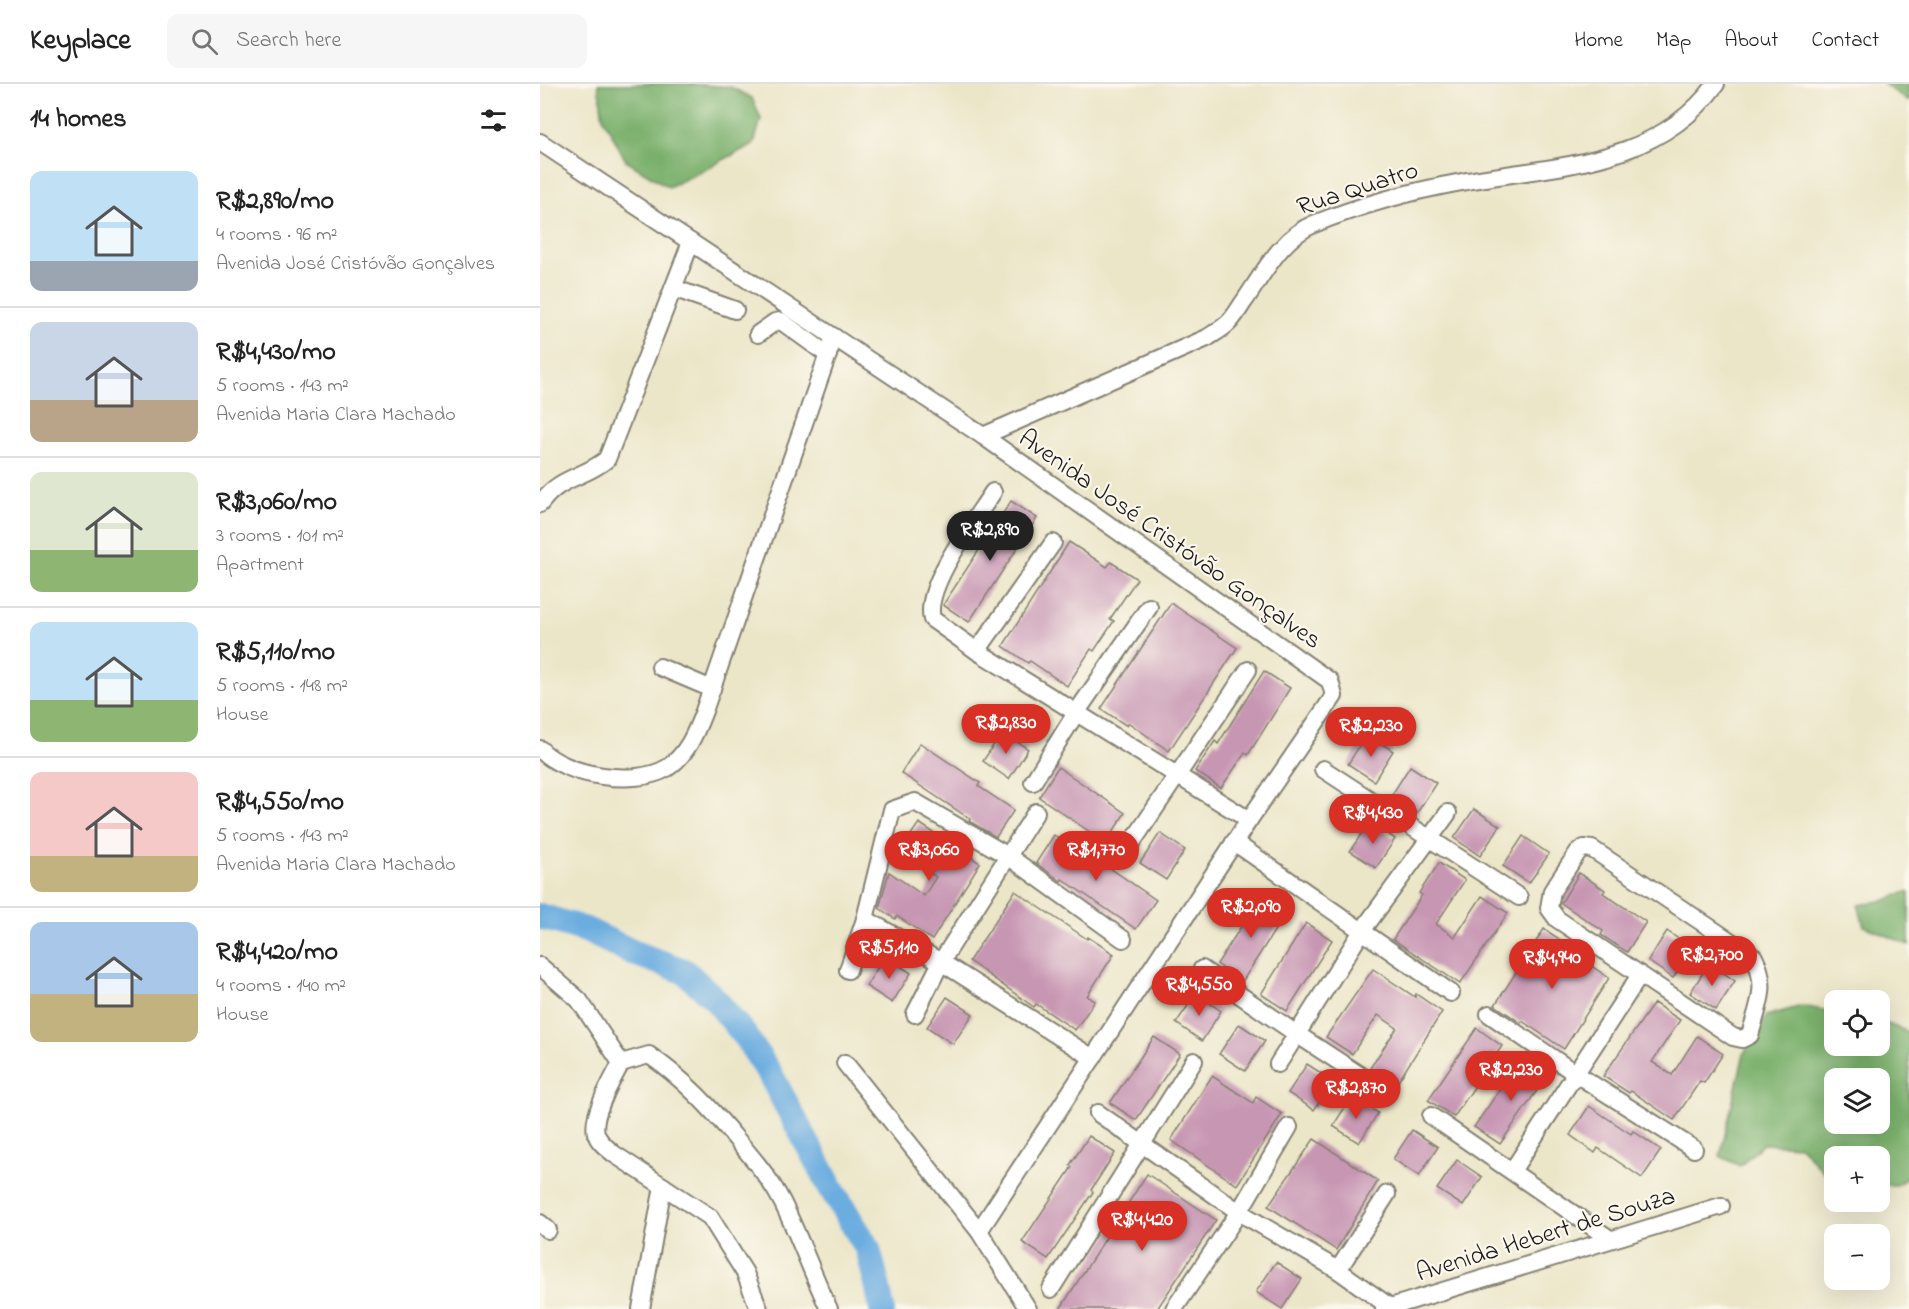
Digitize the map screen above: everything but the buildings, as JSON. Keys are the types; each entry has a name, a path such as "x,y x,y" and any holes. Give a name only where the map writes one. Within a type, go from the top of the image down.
{"street":[{"name":"Rua Quatro","path":"984,436 1207,338 1227,325 1234,317 1269,265 1293,235 1311,225 1367,205 1460,182 1597,160 1640,146 1676,125 1703,103 1716,84"},
{"name":"Avenida José Cristóvão Gonçalves","path":"540,142 984,436 1330,681 1334,696 1249,820"},
{"path":"540,504 562,482 596,468 607,459 691,242"},
{"path":"673,288 735,310"},
{"path":"758,334 775,322 781,321 828,355"},
{"path":"540,749 545,755 566,766 597,776 625,778 647,776 667,768 684,753 695,735 712,689 834,337"},
{"path":"979,1231 1249,820 977,651 932,619 930,610 940,575 993,492"},
{"path":"977,651 1053,543"},
{"path":"1033,782 1076,713 1149,607"},
{"path":"660,667 712,689"},
{"path":"1127,850 1248,670"},
{"path":"1323,769 1431,837 1519,897"},
{"path":"848,970 865,919 892,810 915,802 1008,856 1123,939"},
{"path":"915,1014 941,962 1036,812"},
{"path":"1278,1064 1362,931 1448,813"},
{"path":"1234,843 1451,993"},
{"path":"1584,848 1592,849 1754,957 1761,970 1763,987 1750,1035 1742,1039 1733,1037 1640,975 1557,919 1549,908 1552,891 1578,852 1584,848"},
{"path":"865,919 941,962 1093,1058"},
{"path":"540,966 579,1000 621,1063"},
{"path":"1202,969 1387,1093"},
{"path":"1512,1171 1640,975"},
{"path":"1489,1014 1576,1074 1694,1149"},
{"path":"759,1309 745,1273 710,1217 614,1154 602,1144 595,1132 606,1093 621,1063 649,1055 672,1071 727,1127 769,1178 787,1211 829,1309"},
{"path":"1051,1289 1194,1061"},
{"path":"845,1063 979,1231 1028,1309"},
{"path":"1098,1113 1239,1212 1338,1270 1387,1308"},
{"path":"1431,1116 1610,1239"},
{"path":"1174,1309 1239,1212 1289,1127"},
{"path":"641,1309 663,1186"},
{"path":"1338,1270 1387,1194"},
{"name":"Avenida Hebert de Souza","path":"1387,1308 1720,1206"}],"green space":[{"path":"598,84 691,84 731,87 752,98 761,119 754,144 668,187 626,161 603,118"},
{"path":"1884,84 1909,84 1909,102"},
{"path":"1909,891 1909,945 1864,926 1858,905 1885,900"},
{"path":"1802,1006 1824,1010 1824,1056 1890,1056 1890,1025 1909,1032 1909,1176 1897,1185 1890,1185 1890,1146 1824,1146 1824,1172 1800,1146 1763,1144 1740,1166 1720,1156 1744,1053 1766,1016"}],"waterway":[{"path":"540,916 586,930 634,953 684,971 713,997 743,1033 770,1074 832,1190 868,1249 882,1309"}]}
